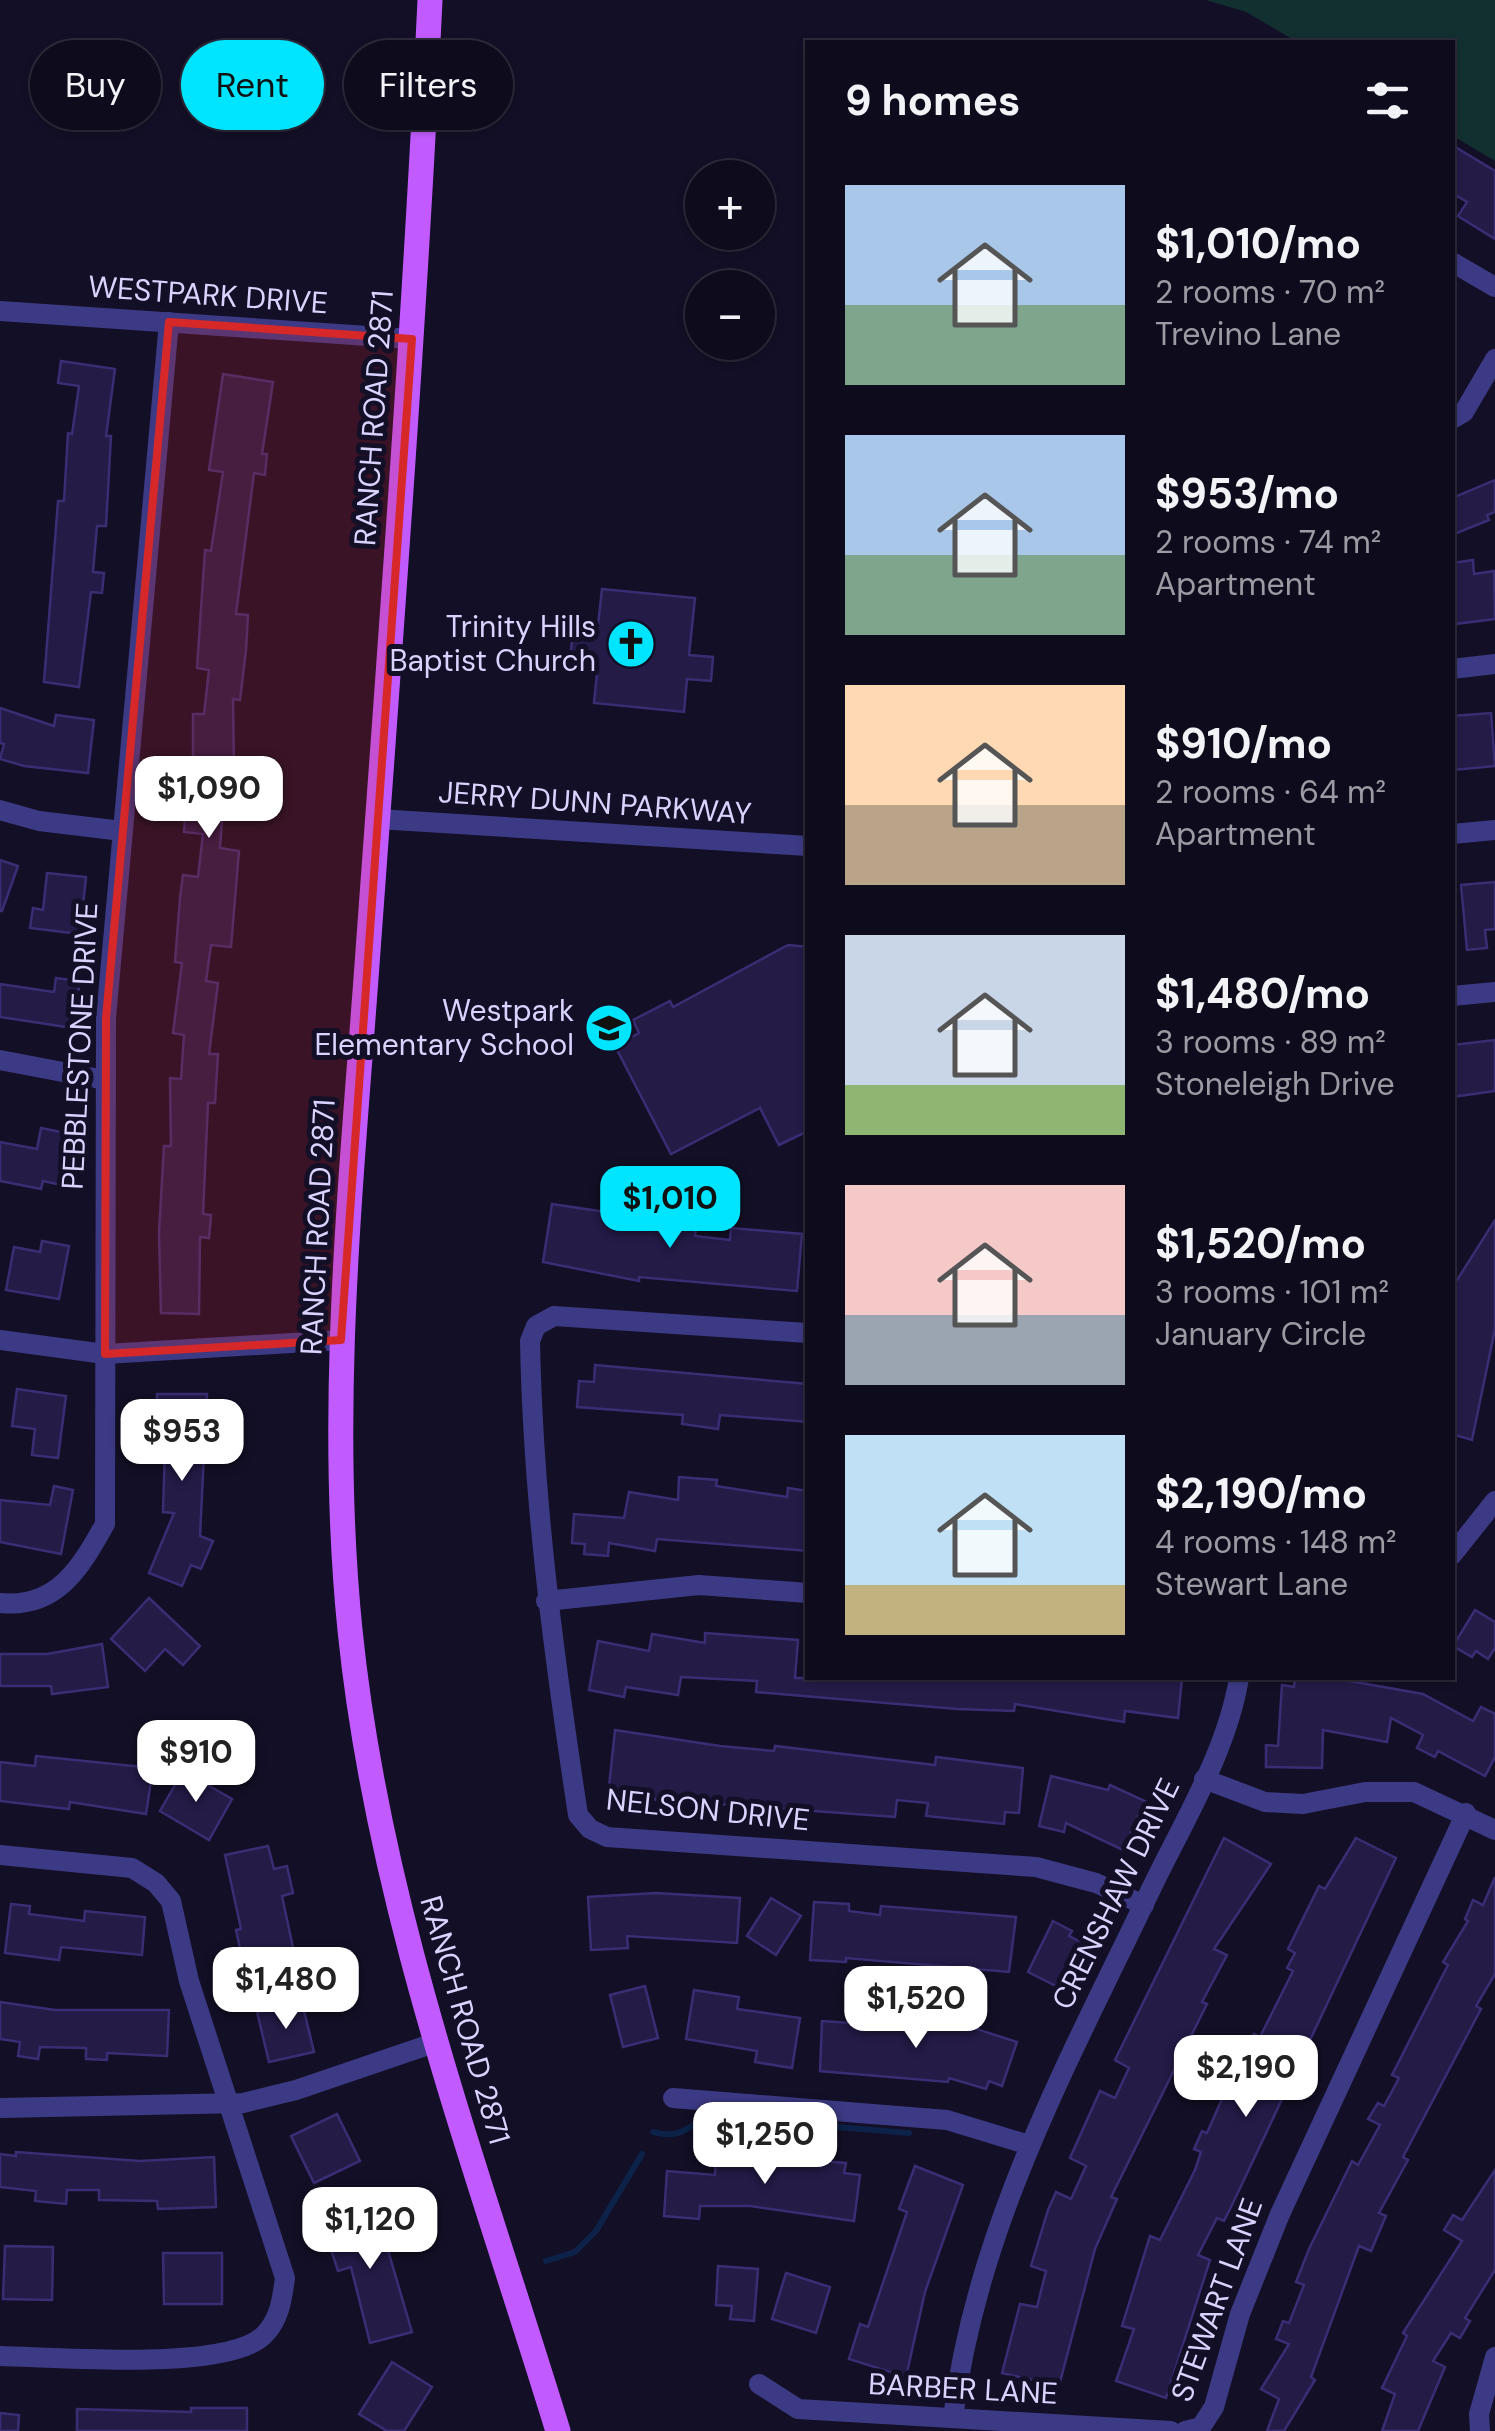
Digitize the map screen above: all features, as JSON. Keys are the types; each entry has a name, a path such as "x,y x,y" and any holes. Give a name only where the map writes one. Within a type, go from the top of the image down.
{"main road":[{"name":"RANCH ROAD 2871","path":"430,0 412,338 341,1340 350,1634 390,1870 434,2042 558,2431"}],"street":[{"path":"1455,264 1495,287"},
{"name":"WESTPARK DRIVE","path":"0,311 412,338"},
{"name":"PEBBLESTONE DRIVE","path":"0,1603 44,1598 66,1583 79,1571 106,1524 105,1080 122,831 169,322"},
{"path":"1455,417 1464,412 1495,359"},
{"path":"1455,669 1495,664"},
{"path":"0,810 39,821 122,831"},
{"name":"JERRY DUNN PARKWAY","path":"378,818 805,846"},
{"path":"1455,834 1495,830"},
{"path":"1455,996 1495,992"},
{"path":"0,1060 105,1080"},
{"name":"NELSON DRIVE","path":"805,1334 554,1316 536,1326 530,1341 532,1459 546,1601 578,1814 590,1830 607,1837 1036,1866 1096,1883 1144,1905"},
{"path":"0,1340 105,1354 341,1340"},
{"path":"1455,1551 1495,1501"},
{"path":"546,1601 699,1585 805,1594"},
{"name":"CRENSHAW DRIVE","path":"953,2418 960,2355 979,2280 1029,2145 1204,1779 1234,1707 1240,1680"},
{"path":"1204,1779 1265,1802 1303,1804 1364,1792 1414,1792 1466,1813 1495,1830"},
{"name":"STEWART LANE","path":"1193,2429 1214,2407 1240,2314 1280,2214 1466,1813"},
{"path":"0,1855 132,1868 156,1883 170,1901 189,1982 284,2278 280,2311 264,2335 227,2354 147,2359 0,2356"},
{"path":"0,2108 229,2104 296,2090 434,2042"},
{"path":"672,2098 947,2120 1029,2145"},
{"path":"1480,2431 1482,2399 1495,2357"},
{"name":"BARBER LANE","path":"759,2384 798,2409 1170,2431"}],"highlighted area":[{"path":"169,322 412,339 341,1340 105,1354 106,1018"}],"green space":[{"path":"1206,0 1495,0 1495,161 1455,137 1455,40 1294,40 1246,12"}],"building":[{"path":"1455,147 1495,171 1495,239 1458,216 1467,202 1455,195"},
{"path":"61,361 115,369 106,436 111,436 106,526 97,526 93,572 104,573 102,593 91,592 79,687 44,682 58,501 64,501 68,433 72,434 79,386 58,383"},
{"path":"223,374 273,382 262,454 267,454 265,475 254,473 236,614 248,615 246,650 240,700 233,699 234,767 226,767 220,848 239,851 231,947 211,945 206,981 218,983 209,1054 218,1054 215,1103 208,1103 203,1214 211,1215 209,1238 200,1237 199,1314 161,1313 159,1233 164,1146 171,1146 170,1078 181,1079 184,1035 173,1033 182,963 175,962 180,898 183,875 198,877 203,834 184,832 188,778 193,779 193,714 204,714 209,670 197,668 205,550 211,551 223,472 209,470"},
{"path":"1495,480 1495,512 1487,515 1489,520 1455,534 1455,497"},
{"path":"1473,560 1474,574 1494,571 1495,619 1455,624 1455,563"},
{"name":"Trinity Hills Baptist Church","path":"602,589 695,598 689,655 713,657 711,681 687,679 684,712 594,703 598,662 570,659 573,632 597,634"},
{"path":"0,708 54,726 56,715 94,720 88,773 24,766 0,759 4,744 0,743"},
{"path":"1491,713 1495,766 1455,770 1455,716"},
{"path":"0,860 18,866 2,911 0,911"},
{"path":"47,873 86,877 80,934 30,928 33,908 43,910"},
{"path":"1495,882 1495,929 1485,930 1487,948 1467,950 1461,885"},
{"path":"788,945 805,947 805,1132 779,1145 760,1108 671,1154 615,1046 639,1033 633,1020 670,1001 673,1007"},
{"path":"56,978 80,981 73,1028 0,1017 0,984 54,992"},
{"path":"1495,1040 1495,1091 1455,1097 1455,1045"},
{"path":"41,1128 66,1133 60,1162 74,1165 70,1187 43,1181 41,1189 0,1181 0,1142 37,1149"},
{"path":"552,1204 646,1218 646,1223 696,1228 695,1236 730,1240 731,1228 802,1234 797,1291 639,1277 639,1281 543,1262"},
{"path":"1495,1220 1495,1329 1472,1440 1455,1435 1455,1283"},
{"path":"42,1241 69,1246 59,1299 6,1290 14,1247 40,1252"},
{"path":"595,1365 805,1384 805,1422 720,1415 718,1429 682,1424 683,1415 577,1407 579,1381 594,1382"},
{"path":"17,1389 66,1396 58,1458 32,1455 35,1429 12,1426"},
{"path":"157,1394 207,1394 200,1536 213,1541 201,1569 191,1565 182,1586 149,1573 174,1513 163,1512 165,1447 157,1446"},
{"path":"679,1477 717,1480 716,1486 787,1497 788,1488 805,1491 805,1551 657,1539 655,1551 609,1543 608,1556 584,1554 585,1544 572,1543 574,1514 624,1518 629,1492 678,1500"},
{"path":"54,1486 73,1490 61,1554 0,1542 0,1500 50,1505"},
{"path":"149,1598 200,1646 183,1665 165,1649 145,1671 111,1639"},
{"path":"1475,1610 1495,1622 1495,1648 1488,1659 1476,1651 1472,1657 1455,1647"},
{"path":"705,1633 798,1640 795,1678 805,1680 1182,1680 1178,1718 1125,1711 1124,1722 1015,1704 1014,1711 957,1709 756,1692 757,1681 681,1677 678,1695 626,1687 624,1697 589,1690 598,1641 649,1651 652,1634 705,1643"},
{"path":"102,1644 108,1687 52,1694 51,1686 0,1686 0,1654 47,1654"},
{"path":"1295,1680 1344,1680 1423,1694 1473,1721 1481,1707 1495,1714 1495,1757 1485,1776 1438,1751 1435,1757 1417,1748 1423,1735 1391,1718 1387,1742 1323,1730 1322,1768 1266,1767 1266,1745 1278,1746 1282,1685 1294,1687"},
{"path":"615,1730 720,1746 774,1751 775,1746 935,1765 936,1757 1023,1768 1019,1813 1005,1812 1004,1824 926,1816 928,1803 897,1800 895,1817 608,1796"},
{"path":"36,1756 153,1768 146,1814 70,1802 69,1809 0,1801 0,1762 35,1766"},
{"path":"183,1771 232,1799 209,1840 160,1811"},
{"path":"1051,1776 1108,1790 1110,1785 1145,1801 1123,1850 1066,1823 1064,1832 1039,1826"},
{"path":"1224,1838 1271,1864 1214,1949 1227,1955 1202,2002 1207,2004 1111,2197 1117,2199 1095,2249 1059,2386 1002,2373 1020,2304 1037,2307 1046,2271 1031,2266 1048,2210 1056,2192 1071,2199 1086,2166 1070,2158 1100,2091 1115,2098 1129,2068 1115,2060"},
{"path":"1356,1838 1396,1858 1233,2203 1224,2221 1217,2218 1198,2255 1210,2260 1166,2398 1116,2381 1134,2329 1122,2326 1150,2236 1160,2240 1195,2170 1201,2152 1194,2149 1202,2131 1207,2133 1236,2067 1254,2034 1260,2037 1293,1971 1287,1968 1295,1953 1288,1949 1319,1886 1325,1889"},
{"path":"268,1846 274,1869 287,1866 293,1893 282,1896 298,1971 257,1979 252,1955 242,1957 236,1930 241,1929 225,1855"},
{"path":"1495,1877 1495,1974 1476,2006 1481,2009 1403,2157 1408,2160 1379,2213 1386,2216 1371,2251 1359,2246 1311,2377 1315,2380 1284,2431 1267,2431 1279,2399 1261,2389 1289,2344 1276,2339 1283,2321 1289,2323 1304,2285 1296,2282 1309,2249 1352,2161 1358,2165 1380,2125 1368,2119 1378,2103 1384,2106 1399,2078 1392,2075 1448,1965 1443,1962 1468,1921 1465,1919 1473,1900 1483,1905"},
{"path":"656,1893 740,1898 737,1943 627,1936 628,1948 591,1950 588,1897"},
{"path":"771,1898 801,1916 776,1955 747,1936"},
{"path":"814,1902 849,1904 849,1911 880,1915 881,1906 1016,1917 1009,1972 846,1958 846,1962 810,1960"},
{"path":"11,1904 30,1906 29,1914 84,1921 85,1911 145,1917 142,1955 61,1947 59,1960 5,1953"},
{"path":"1053,1921 1072,1931 1069,1936 1083,1943 1060,1988 1028,1972"},
{"path":"645,1986 658,2038 623,2047 610,1995"},
{"path":"694,1990 739,1997 737,2009 800,2018 792,2068 755,2062 757,2051 686,2039"},
{"path":"0,2002 55,2010 169,2010 167,2056 107,2053 107,2060 86,2059 86,2048 40,2047 38,2059 18,2056 20,2042 0,2039"},
{"path":"302,2002 314,2052 269,2062 257,2012"},
{"path":"868,2017 961,2024 1017,2042 1002,2086 989,2081 986,2089 949,2078 948,2082 820,2071 822,2021 868,2024"},
{"path":"337,2114 360,2161 314,2183 291,2136"},
{"path":"16,2152 140,2161 214,2157 216,2207 158,2209 157,2201 99,2200 99,2190 67,2190 66,2204 35,2201 36,2191 0,2187 0,2154 16,2156"},
{"path":"716,2153 846,2163 844,2173 860,2175 854,2221 750,2206 700,2206 699,2219 664,2216 667,2171 715,2175"},
{"path":"915,2166 963,2185 925,2292 906,2377 849,2359 860,2324 868,2327 907,2212 899,2209"},
{"path":"1495,2170 1495,2270 1465,2318 1470,2321 1460,2338 1451,2333 1433,2361 1445,2367 1418,2431 1382,2431 1395,2394 1382,2388 1407,2336 1403,2333 1462,2241 1444,2230 1453,2215 1462,2220"},
{"path":"375,2206 412,2332 370,2343 351,2267 338,2271 322,2223"},
{"path":"5,2246 53,2247 52,2300 3,2299"},
{"path":"163,2253 222,2253 222,2304 164,2304"},
{"path":"718,2266 758,2269 754,2321 730,2319 732,2306 716,2305"},
{"path":"786,2273 830,2287 816,2333 772,2319"},
{"path":"392,2362 432,2387 404,2431 387,2431 359,2414"},
{"path":"191,2408 247,2408 247,2431 77,2431 77,2409 191,2412"},
{"path":"0,2413 19,2415 18,2431 0,2431"}],"waterway":[{"path":"653,2132 681,2132 706,2116 909,2133"},
{"path":"546,2261 575,2252 596,2231 642,2154"}],"place":[{"name":"Trinity Hills Baptist Church","path":"631,644"},
{"name":"Westpark Elementary School","path":"609,1028"}]}
